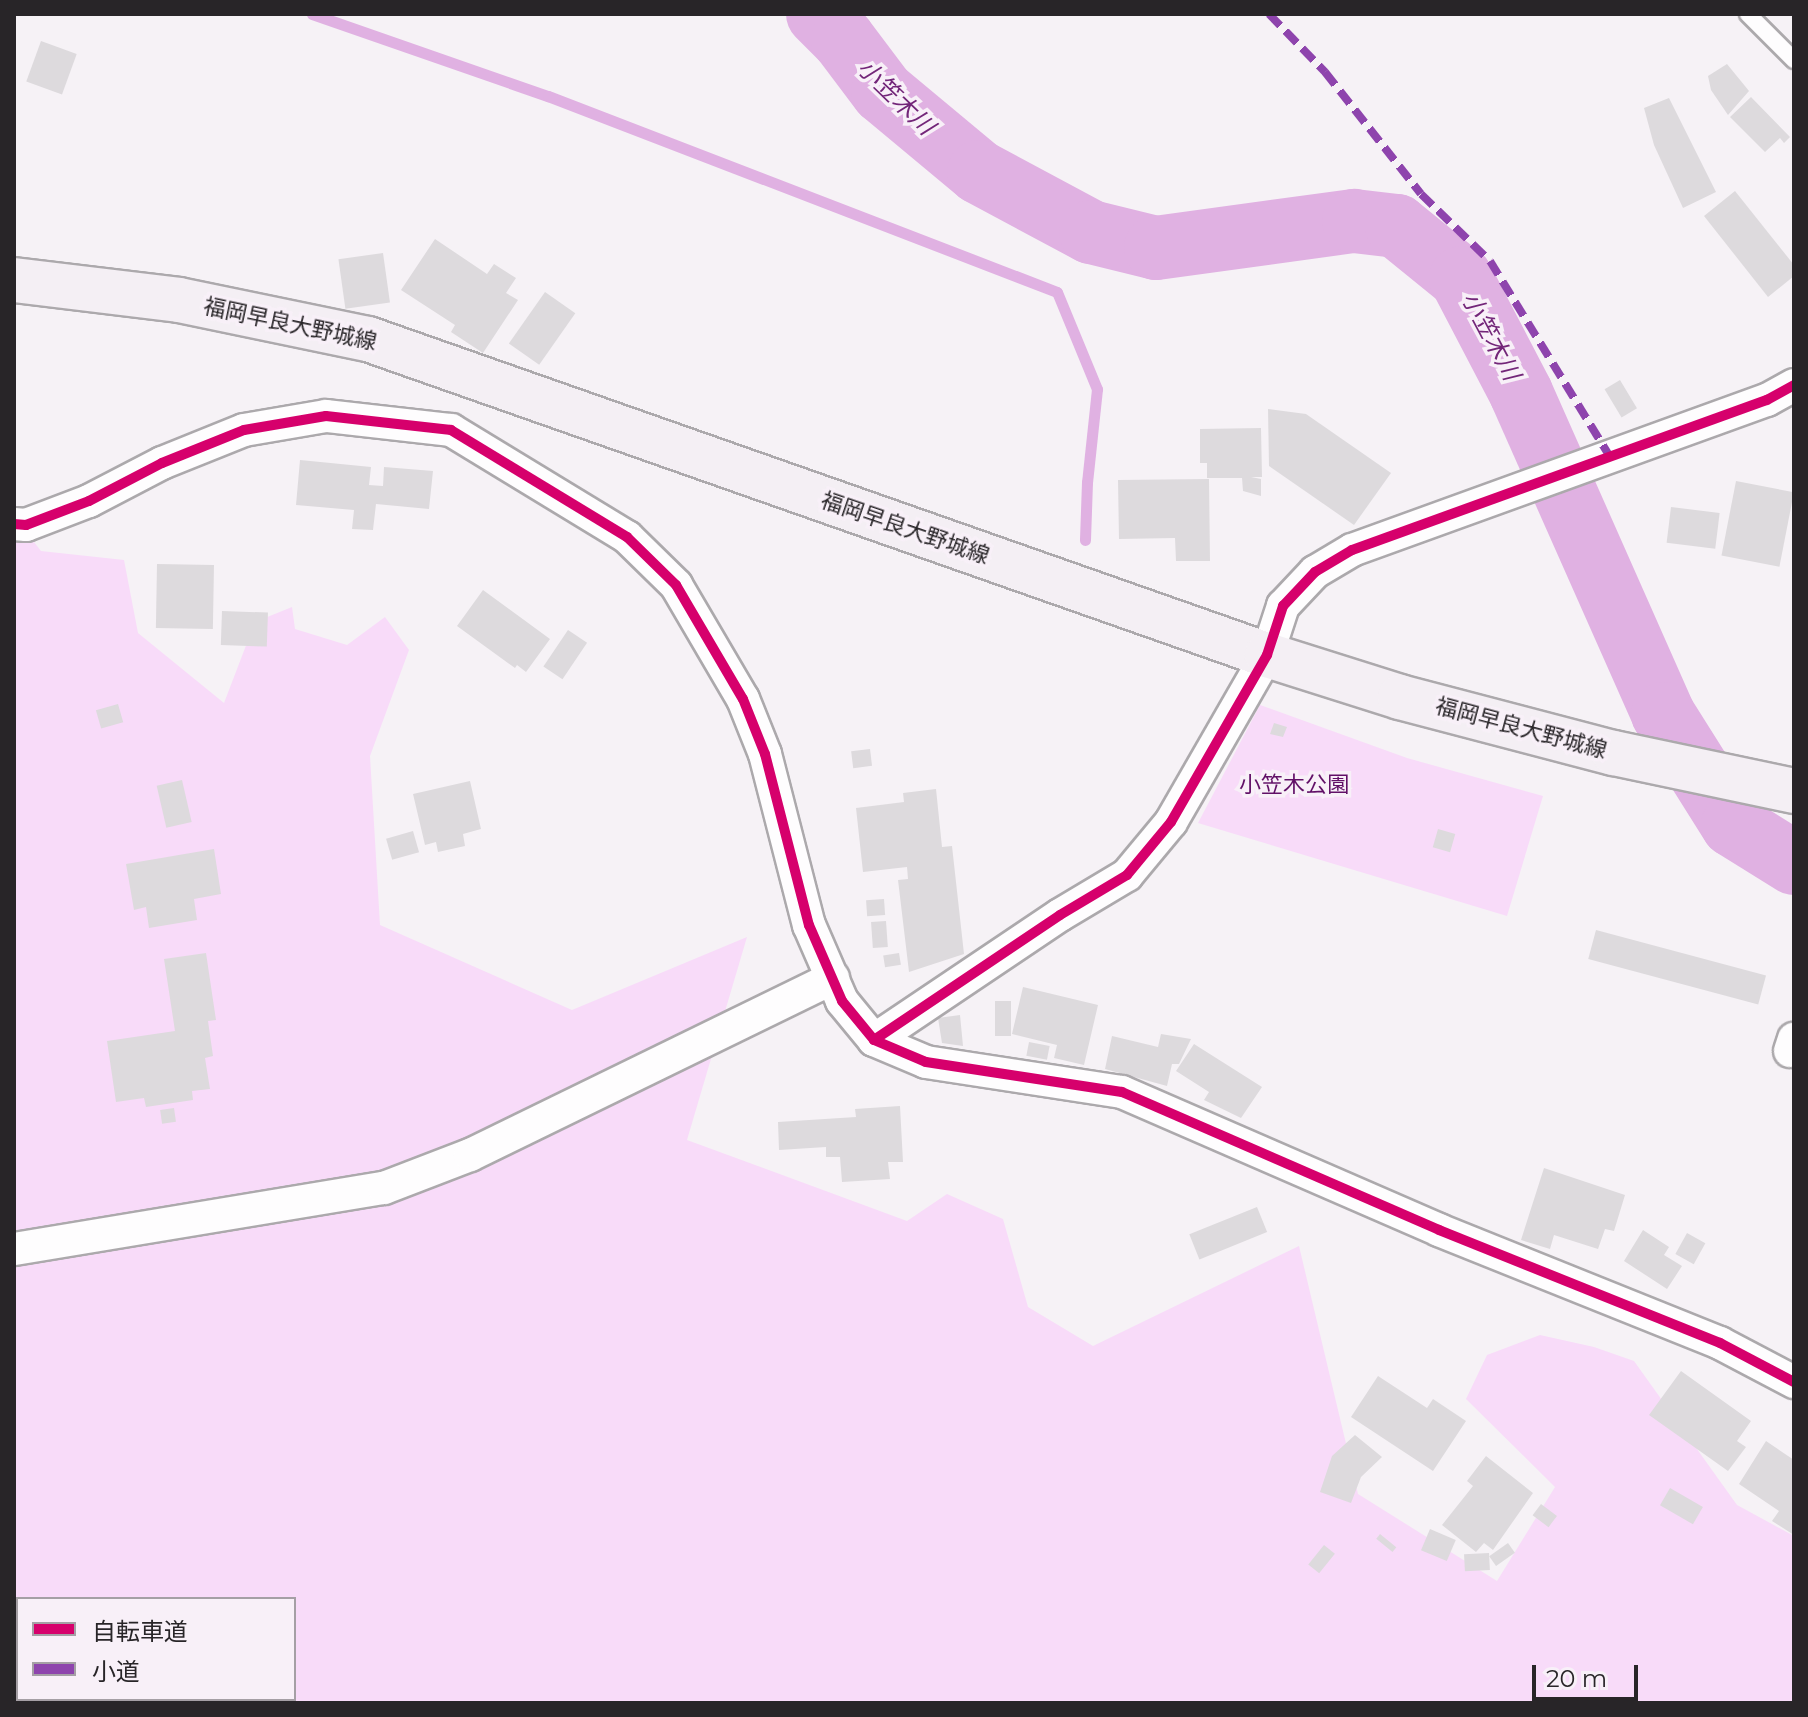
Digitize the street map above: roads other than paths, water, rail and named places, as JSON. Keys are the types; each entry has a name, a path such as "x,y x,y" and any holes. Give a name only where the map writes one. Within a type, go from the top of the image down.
{"main road":[{"name":"福岡早良大野城線","path":"14,280 179,300 368,339 1267,655 1400,697 1614,753 1794,791"}],"street":[{"path":"874,1040 1060,915 1127,875 1171,822 1267,655 1283,606 1315,572 1352,550 1767,400 1794,385"},
{"path":"14,524 26,525 89,501 162,463 244,430 326,416 451,430 627,537 676,585 743,699 760,740 809,925 842,1001 874,1040 926,1062 1122,1092 1439,1230 1720,1343 1794,1382"},
{"path":"14,1249 384,1188 470,1155 833,978"}],"lane":[{"path":"1748,14 1794,60"}],"waterway":[{"path":"312,14 548,96 1057,292 1097,389 1087,482 1085,540"},
{"name":"小笠木川","path":"818,14 843,39 883,92 979,172 1091,232 1156,248 1354,221 1397,226 1461,278 1521,393 1663,714 1733,825 1794,863"}],"park label":[{"name":"小笠木公園","path":"1294,785"}]}
